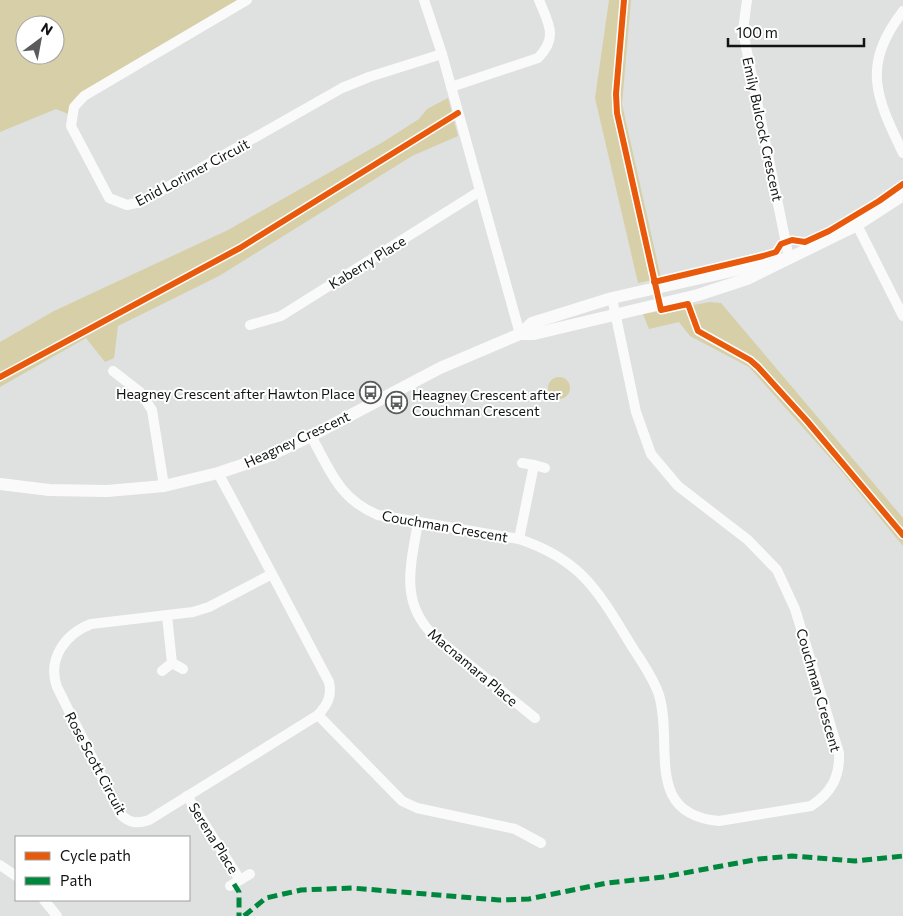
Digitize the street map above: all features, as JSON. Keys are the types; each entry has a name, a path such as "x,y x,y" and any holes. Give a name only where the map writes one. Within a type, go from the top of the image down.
{"street":[{"name":"Enid Lorimer Circuit","path":"247,0 84,96 74,107 71,126 109,198 127,205 141,202 342,88 370,76 442,54"},
{"path":"424,0 442,54 520,334"},
{"path":"451,87 538,58 546,50 551,32 539,0"},
{"name":"Emily Bulcock Crescent","path":"747,0 743,30 789,258"},
{"path":"903,11 883,42 878,60 877,86 882,110 903,153"},
{"name":"Kaberry Place","path":"250,325 281,316 480,191"},
{"name":"Heagney Crescent","path":"520,334 534,334 725,287 857,225 903,195"},
{"path":"857,225 903,316"},
{"name":"Heagney Crescent","path":"0,484 78,492 116,491 164,486 218,474 266,457 311,436 440,368 520,334 532,323 612,298 789,258"},
{"name":"Couchman Crescent","path":"311,436 336,482 357,505 378,515 519,539 542,546 572,565 590,581 609,609 658,692 662,709 666,782 676,801 686,811 705,820 720,821 806,808 822,799 831,790 837,778 839,753 787,589 763,554 678,486 652,454 636,412 612,298"},
{"path":"113,371 140,392 152,410 164,486"},
{"path":"522,463 545,468"},
{"path":"519,539 534,465"},
{"name":"Rose Scott Circuit","path":"218,474 272,574 329,682 330,698 327,705 318,714 148,820 141,823 127,820 121,815 55,682 54,670 58,653 70,636 80,628 91,624 193,612 209,606 272,574"},
{"name":"Macnamara Place","path":"418,522 410,581 411,597 420,619 434,636 534,718"},
{"path":"167,616 172,663"},
{"path":"172,663 183,668"},
{"path":"162,671 172,663"},
{"path":"318,714 402,801 417,808 515,829 541,842"},
{"name":"Serena Place","path":"187,796 240,880"},
{"path":"0,865 15,875"},
{"name":"Serena Place","path":"230,886 250,874"},
{"path":"45,901 57,916"}],"shaded area":[{"path":"0,0 247,0 84,96 71,115 56,109 0,132"},
{"path":"609,0 631,0 622,104 661,278 638,283 595,98"},
{"path":"448,98 458,136 412,156 219,276 118,326 114,358 105,362 86,338 0,387 0,342 54,311 228,230 383,142 419,119 427,109"},
{"path":"710,302 721,303 903,518 903,546 839,468 749,367 690,336 679,322 649,329 643,314"},
{"path":"559,377 567,380 570,388 567,396 559,399 551,396 548,388 551,380"}],"marked path":[{"path":"244,916 266,898 301,890 352,888 499,900 529,899 607,883 663,877 759,859 792,856 855,861 903,856"},
{"path":"234,884 239,892 239,916"}],"cycle path":[{"path":"624,0 616,94 617,113 661,310 688,304 698,331 750,360 758,367 807,421 903,535"},
{"path":"0,377 240,248 458,113"},
{"path":"654,282 763,256 776,252 781,244 792,240 805,242 829,231 903,184"}],"place":[{"name":"Heagney Crescent after Hawton Place","path":"371,393"},
{"name":"Heagney Crescent after Couchman Crescent","path":"396,402"}]}
